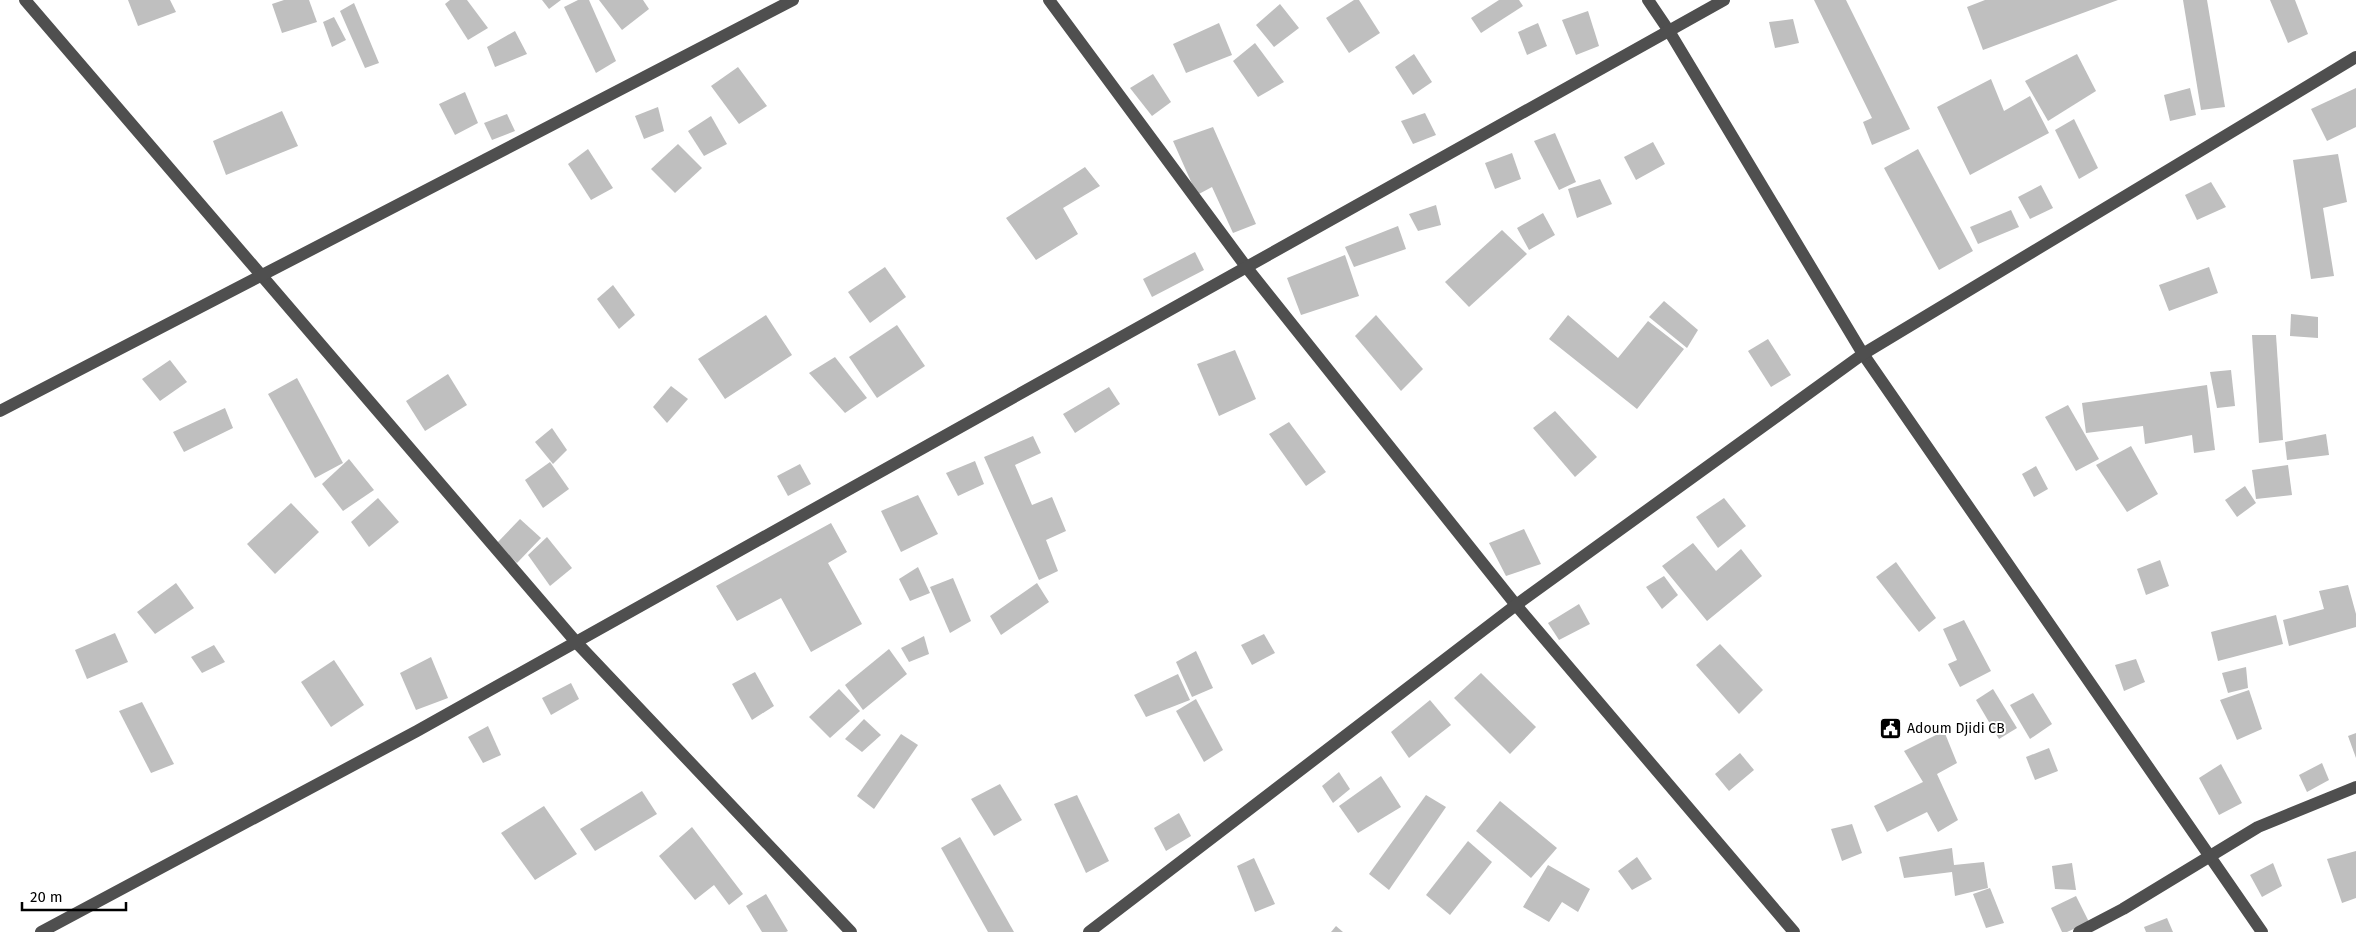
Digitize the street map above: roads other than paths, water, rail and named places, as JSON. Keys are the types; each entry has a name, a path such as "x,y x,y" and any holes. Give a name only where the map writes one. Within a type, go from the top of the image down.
{"street":[{"path":"25,0 576,642 851,932"},
{"path":"0,411 793,0"},
{"path":"1048,0 1247,268 1516,605 1794,932"},
{"path":"1648,0 1670,31 1862,354 2262,932"},
{"path":"42,932 408,736 1724,0"},
{"path":"1089,932 1516,605 1862,354 2356,57"},
{"path":"2079,932 2123,909 2258,827 2356,787"}],"place":[{"name":"Adoum Djidi CB","path":"1891,728"}]}
